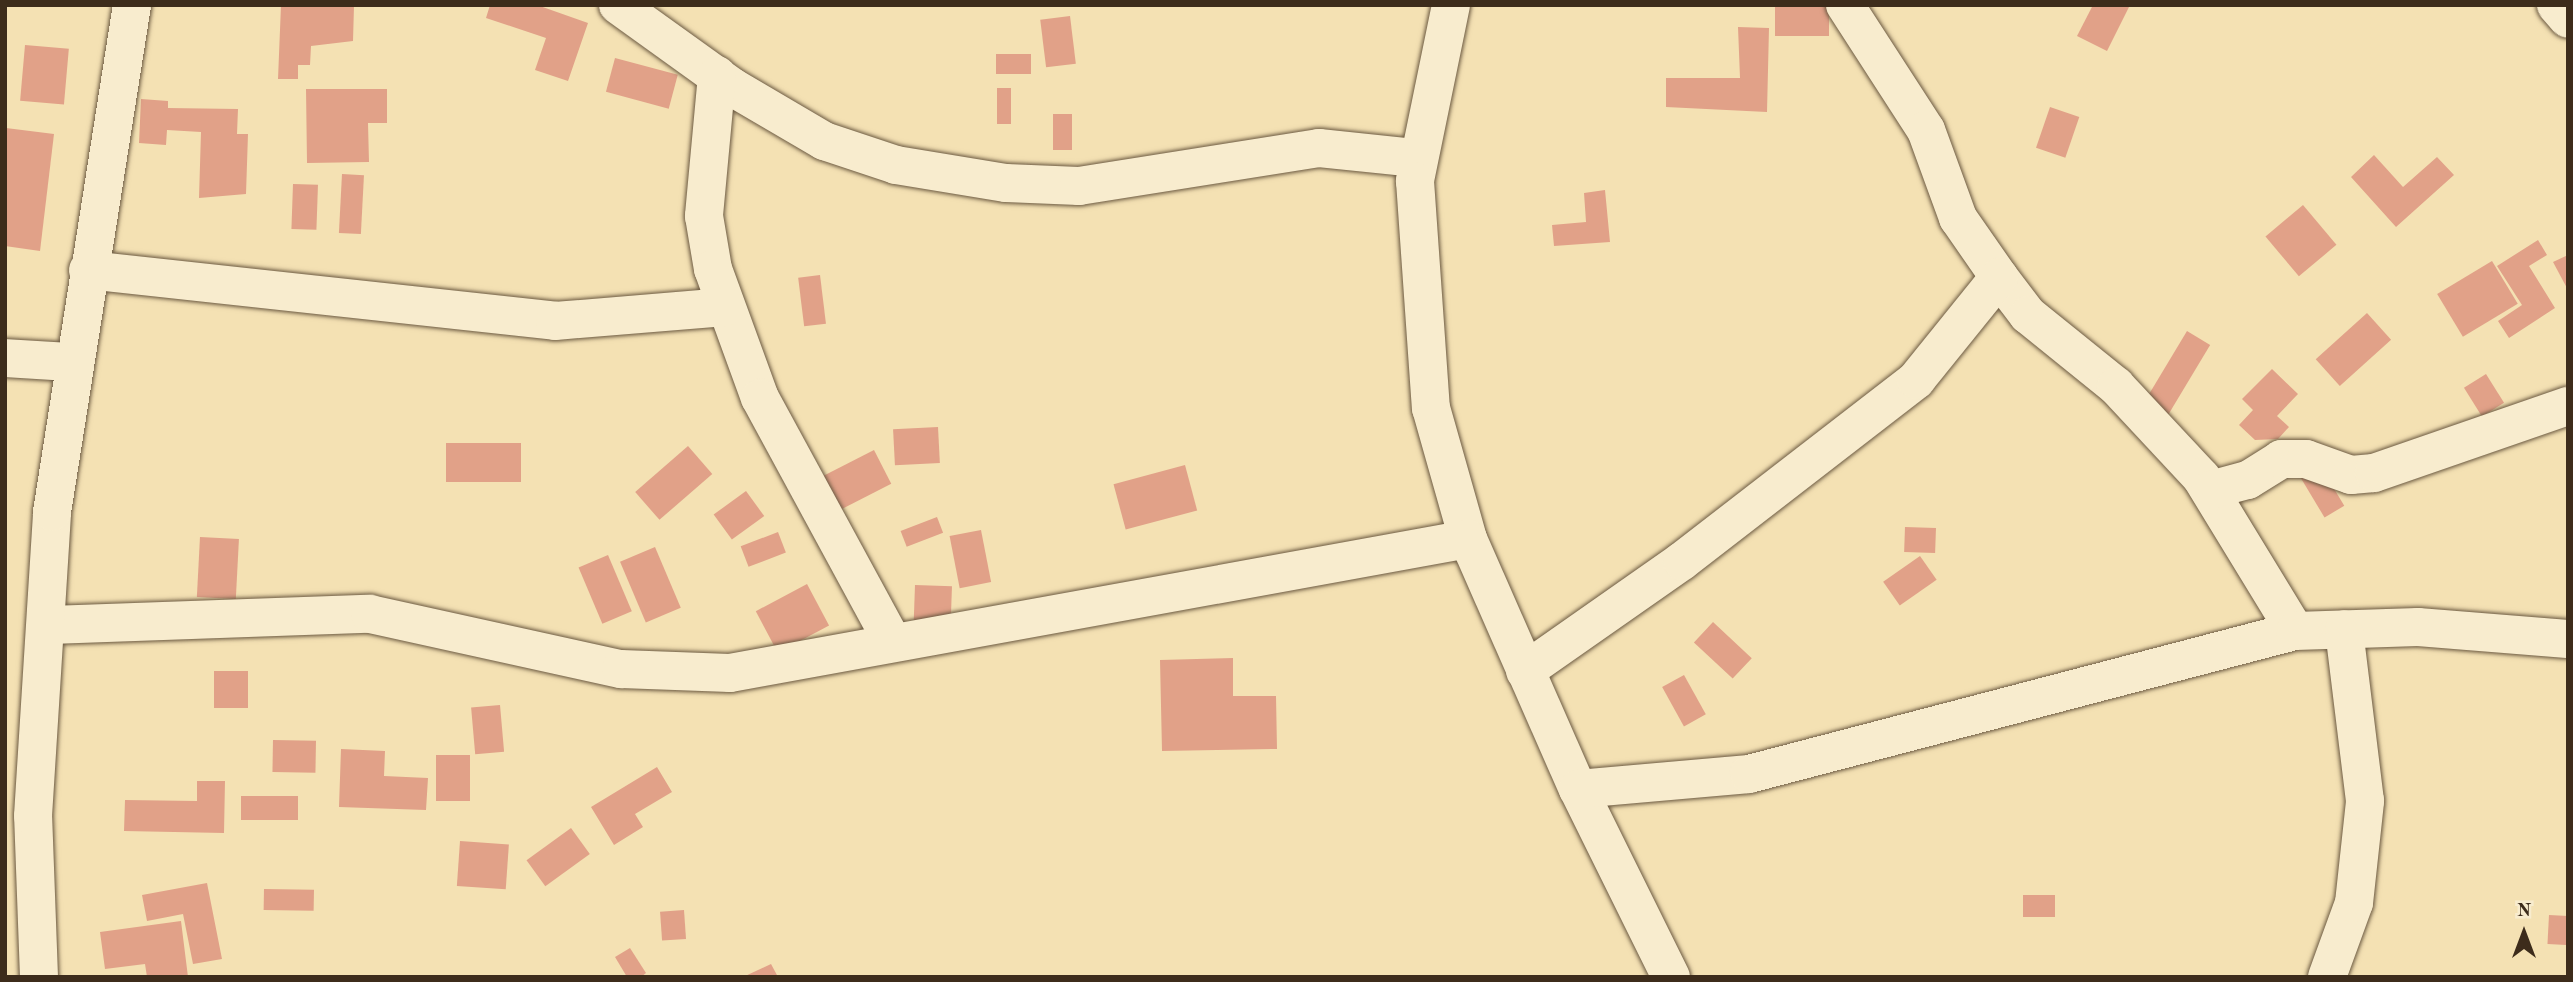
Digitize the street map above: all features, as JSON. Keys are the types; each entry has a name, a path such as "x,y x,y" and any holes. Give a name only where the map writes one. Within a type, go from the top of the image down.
{"street":[{"path":"39,977 33,816 48,625 52,512 71,362 132,5"},
{"path":"618,5 717,75 824,141 864,157 1006,183 1079,186 1319,148 1416,158"},
{"path":"1451,5 1416,158 1431,408 1468,539 1578,789 1671,977"},
{"path":"1845,5 1926,130 1958,218 1999,277 2068,354 2139,409 2210,490 2295,631"},
{"path":"2556,5 2568,19"},
{"path":"717,75 704,216 725,307 760,398 892,641"},
{"path":"88,270 555,321 725,307"},
{"path":"1525,671 1682,562 1916,380 1999,277"},
{"path":"5,358 71,362"},
{"path":"2210,490 2294,458 2351,475 2374,473 2568,406"},
{"path":"48,625 370,614 621,669 730,673 892,641 1468,539"},
{"path":"1578,789 1749,774 2295,631 2344,629 2568,639"},
{"path":"2327,977 2354,903 2365,801 2344,629"}],"building":[{"path":"281,5 354,6 353,41 311,46 310,65 298,65 298,79 278,79"},
{"path":"490,5 537,5 588,23 568,81 535,70 546,38 486,18"},
{"path":"2093,5 2130,5 2107,51 2077,36"},
{"path":"1775,7 1829,7 1829,36 1775,36"},
{"path":"1070,16 1076,64 1046,67 1040,20"},
{"path":"1738,27 1769,28 1767,112 1666,107 1666,78 1740,78"},
{"path":"25,45 69,49 64,105 20,101"},
{"path":"996,54 1031,54 1031,74 996,74"},
{"path":"615,58 678,75 669,109 606,92"},
{"path":"997,88 1011,88 1011,124 997,124"},
{"path":"306,89 387,89 387,123 368,123 369,162 307,163"},
{"path":"141,99 168,101 168,108 238,109 237,134 248,134 246,194 199,198 201,132 167,130 166,145 139,143"},
{"path":"2050,107 2079,117 2065,158 2036,148"},
{"path":"1053,114 1072,114 1072,150 1053,150"},
{"path":"6,128 54,134 40,251 5,246"},
{"path":"2374,155 2403,187 2437,157 2454,175 2396,227 2351,177"},
{"path":"342,174 364,175 361,234 339,233"},
{"path":"293,184 318,185 316,230 291,229"},
{"path":"1605,190 1610,242 1554,246 1552,225 1586,222 1584,193"},
{"path":"2303,205 2336,245 2299,276 2265,236"},
{"path":"2538,240 2547,255 2529,266 2555,308 2509,338 2498,321 2522,305 2497,266"},
{"path":"2568,255 2568,290 2553,262"},
{"path":"2492,261 2518,304 2463,337 2437,294"},
{"path":"820,275 826,324 804,326 798,278"},
{"path":"2367,313 2391,340 2340,386 2316,359"},
{"path":"2187,331 2210,345 2168,415 2145,401"},
{"path":"2272,369 2298,394 2277,416 2289,427 2278,439 2255,440 2239,425 2253,410 2242,399"},
{"path":"2486,374 2504,403 2482,417 2464,388"},
{"path":"938,427 940,463 895,465 893,429"},
{"path":"446,443 521,443 521,482 446,482"},
{"path":"688,446 712,474 659,520 635,492"},
{"path":"874,450 891,484 816,522 799,488"},
{"path":"2318,462 2344,506 2325,518 2298,474"},
{"path":"1185,465 1197,510 1126,530 1114,484"},
{"path":"746,491 764,516 732,540 714,515"},
{"path":"937,517 943,533 907,547 901,531"},
{"path":"1905,527 1936,528 1935,553 1904,552"},
{"path":"981,530 991,582 960,588 950,536"},
{"path":"778,532 786,553 749,567 741,546"},
{"path":"200,537 239,539 236,599 197,597"},
{"path":"655,547 681,608 646,623 620,562"},
{"path":"608,555 632,611 602,624 579,568"},
{"path":"1920,556 1937,580 1900,606 1883,582"},
{"path":"807,584 829,625 778,653 756,611"},
{"path":"915,585 952,586 950,630 913,629"},
{"path":"1713,622 1752,658 1733,679 1694,642"},
{"path":"1233,658 1233,696 1276,696 1277,749 1162,751 1160,660"},
{"path":"214,671 248,671 248,708 214,708"},
{"path":"1684,675 1706,714 1684,726 1662,687"},
{"path":"500,705 504,752 475,754 471,708"},
{"path":"273,740 316,741 315,773 272,772"},
{"path":"341,749 385,751 384,776 428,778 426,810 339,807"},
{"path":"436,755 470,755 470,801 436,801"},
{"path":"657,767 672,792 635,814 643,827 614,845 591,807"},
{"path":"197,781 225,781 224,833 124,831 125,800 197,801"},
{"path":"241,796 298,796 298,820 241,820"},
{"path":"571,828 590,854 545,886 527,860"},
{"path":"460,841 509,844 506,889 457,886"},
{"path":"207,883 222,959 193,964 183,914 147,921 142,895"},
{"path":"264,889 314,890 314,911 264,910"},
{"path":"2023,895 2055,895 2055,917 2023,917"},
{"path":"684,910 686,939 662,941 660,912"},
{"path":"2549,915 2568,916 2566,945 2547,944"},
{"path":"181,921 188,977 147,977 145,964 105,969 100,932"},
{"path":"630,948 646,973 641,977 627,977 615,957"},
{"path":"771,964 778,977 743,977"}]}
